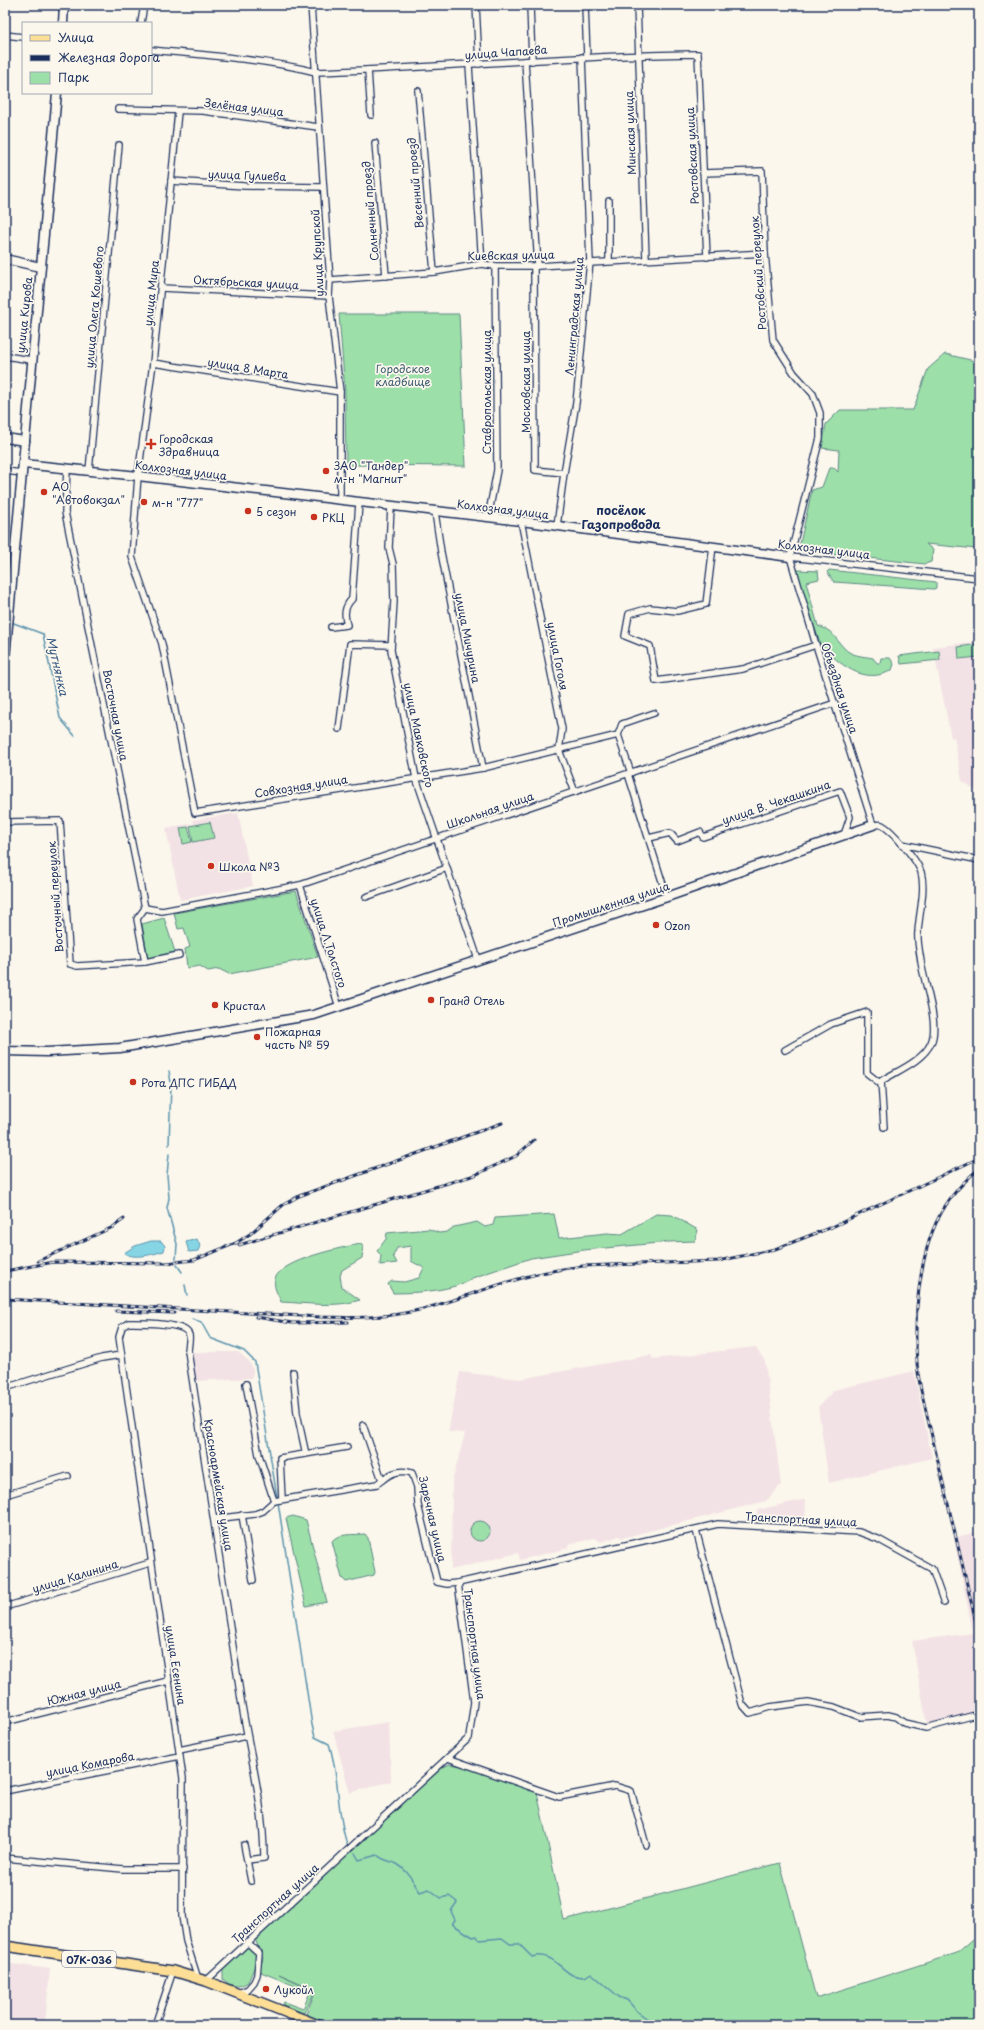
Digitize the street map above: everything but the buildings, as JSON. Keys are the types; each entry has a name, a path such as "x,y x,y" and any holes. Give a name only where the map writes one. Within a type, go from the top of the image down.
{"main road":[{"path":"63,22 64,5"},
{"name":"улица Кирова","path":"5,658 24,464 31,360 57,94"},
{"path":"5,260 40,266"},
{"path":"5,438 25,441"},
{"name":"Колхозная улица","path":"24,464 521,521 790,557"},
{"name":"Промышленная улица","path":"5,1051 47,1052 120,1048 314,1015 667,897 873,825"},
{"name":"07К-036","path":"5,1946 174,1972 238,1993 318,2025"}],"street":[{"path":"141,22 144,5"},
{"name":"улица Крупской","path":"311,5 318,128 330,280 329,296 340,392 340,500"},
{"path":"476,5 479,64"},
{"name":"Московская улица","path":"530,5 528,61 536,266 535,470 564,473"},
{"name":"Ленинградская улица","path":"557,526 576,403 590,262 584,57 585,5"},
{"name":"Минская улица","path":"637,5 637,55 646,259"},
{"path":"5,35 22,37"},
{"name":"улица Чапаева","path":"152,50 298,67 316,72 469,65 584,57 698,54"},
{"name":"Ростовская улица","path":"698,54 707,256"},
{"path":"469,65 482,264"},
{"path":"368,70 370,115"},
{"name":"Весенний проезд","path":"418,91 434,272"},
{"name":"Зелёная улица","path":"118,109 178,112 203,111 318,128"},
{"name":"улица Мира","path":"134,563 132,557 132,538 138,476 162,288 178,112"},
{"name":"Солнечный проезд","path":"375,143 386,276"},
{"name":"улица Олега Кошевого","path":"89,471 119,145"},
{"name":"Ростовский переулок","path":"703,173 762,171 765,253 773,340 794,373 813,394 820,413 820,438 790,557"},
{"name":"улица Гулиева","path":"171,181 244,186 323,187"},
{"path":"609,202 609,261"},
{"name":"Киевская улица","path":"330,280 434,272 482,264 495,266 536,266 765,253"},
{"name":"Ставропольская улица","path":"488,518 497,470 495,266"},
{"name":"Октябрьская улица","path":"162,288 329,296"},
{"path":"5,356 31,360"},
{"name":"улица 8 Марта","path":"153,363 340,392"},
{"name":"Восточная улица","path":"67,469 64,512 145,908"},
{"path":"5,471 22,473"},
{"path":"331,627 347,625 344,615 347,604 352,599 359,503"},
{"name":"улица Маяковского","path":"391,506 390,548 393,564 394,601 391,646 416,778 478,959"},
{"name":"улица Мичурина","path":"435,512 441,552 483,768"},
{"name":"улица Гоголя","path":"521,521 562,729 560,750 575,792"},
{"path":"713,546 706,604 677,611 650,608 628,614 625,636 650,646 656,681 744,669 816,645"},
{"name":"Колхозная улица","path":"790,557 979,578"},
{"name":"Объездная улица","path":"790,557 873,825"},
{"name":"Совхозная улица","path":"134,563 162,644 195,813 483,768 618,735"},
{"path":"339,729 350,644 391,646"},
{"name":"Школьная улица","path":"145,908 162,911 300,885 835,704"},
{"path":"654,713 622,724 618,735 667,897"},
{"name":"улица В. Чекашкина","path":"649,838 670,833 677,842 700,832 703,838 840,792 850,817 844,836"},
{"name":"Восточный переулок","path":"5,822 60,821 70,964 77,966 145,962 179,955"},
{"path":"873,825 881,825 890,831 915,859 921,871 923,884 917,934 922,973 934,1028 932,1042 925,1054 881,1080 884,1127"},
{"path":"901,844 979,860"},
{"path":"366,896 447,868"},
{"name":"улица Л.Толстого","path":"300,885 339,1007"},
{"path":"145,908 137,920 145,962"},
{"path":"785,1050 831,1024 867,1012 868,1073 881,1084"},
{"name":"Красноармейская улица","path":"121,1354 119,1337 122,1327 128,1323 176,1326 185,1330 189,1336 188,1351 247,1736 264,1830 264,1858 247,1860"},
{"path":"5,1388 102,1358 121,1354"},
{"name":"улица Есенина","path":"121,1354 150,1563 183,1778 182,1916 186,1941 202,1980"},
{"path":"293,1372 297,1413 305,1454"},
{"path":"246,1384 259,1455 274,1501"},
{"path":"364,1425 382,1480"},
{"path":"282,1499 280,1458 347,1447"},
{"name":"Заречная улица","path":"214,1519 242,1516 263,1511 274,1501 282,1499 377,1484 390,1473 405,1471 412,1473 417,1487 418,1506 437,1582 447,1584 458,1583"},
{"path":"5,1495 68,1476"},
{"path":"242,1516 253,1580"},
{"name":"Транспортная улица","path":"202,1980 247,1942 469,1738 474,1702 458,1583 718,1524 859,1532 878,1539 932,1569 944,1603"},
{"path":"696,1530 742,1704 750,1713 770,1707 808,1702 834,1707 860,1717 888,1714 896,1717 904,1723 926,1728 979,1714"},
{"name":"улица Калинина","path":"5,1607 150,1563"},
{"name":"Южная улица","path":"5,1722 168,1681"},
{"path":"179,1750 247,1736"},
{"name":"улица Комарова","path":"5,1791 180,1756"},
{"path":"448,1758 559,1797 615,1786 631,1791 646,1845"},
{"path":"244,1845 251,1881"},
{"path":"5,1858 123,1870 183,1869"},
{"path":"238,1993 251,1986 257,1975 259,1952 247,1942"},
{"path":"155,2025 174,1972"}],"shaded area":[{"path":"979,641 979,792 962,781 954,737 951,738 933,647"},
{"name":"Школа №3","path":"238,813 253,886 180,900 166,828 194,823 193,820"},
{"path":"755,1347 765,1361 781,1485 766,1501 622,1538 619,1536 601,1542 595,1538 570,1544 569,1548 520,1560 518,1553 451,1570 452,1482 465,1433 448,1432 460,1372 520,1379 651,1355 653,1359"},
{"path":"191,1352 238,1352 249,1361 253,1370 252,1378 195,1381"},
{"path":"914,1371 932,1458 829,1483 818,1407 834,1390"},
{"path":"806,1499 805,1525 756,1523 757,1510"},
{"path":"979,1531 979,1712 927,1725 912,1641 973,1633 954,1538"},
{"path":"389,1722 391,1781 350,1793 333,1731"},
{"path":"5,1963 50,1969 45,2025 5,2025"}],"green space":[{"name":"Городское кладбище","path":"339,314 459,314 466,466 346,465 345,392"},
{"path":"945,354 979,362 979,544 977,549 926,544 933,550 931,562 925,564 801,551 799,548 812,490 822,487 829,468 834,468 838,472 839,450 822,448 826,424 840,410 913,410 928,369"},
{"path":"798,570 818,571 819,579 806,582 818,626 833,634 850,653 873,658 877,663 880,663 881,658 890,658 894,664 892,670 872,676 862,674 835,659 820,644 797,573"},
{"path":"829,570 936,582 936,588 834,582 827,572"},
{"path":"979,644 979,657 959,659 958,647"},
{"path":"939,651 940,660 901,664 899,656"},
{"path":"210,822 214,838 193,842 190,826"},
{"path":"188,827 192,842 183,844 180,828"},
{"path":"296,891 318,957 229,974 219,969 208,971 200,966 187,968 185,949 190,947 184,928 178,929 174,913"},
{"path":"164,918 175,952 148,958 142,924"},
{"path":"554,1214 559,1238 607,1233 622,1234 656,1214 672,1215 698,1230 695,1241 584,1250 531,1258 472,1278 456,1286 423,1292 393,1293 388,1284 392,1281 404,1282 419,1278 424,1268 411,1261 411,1246 397,1248 393,1256 397,1263 380,1265 381,1255 377,1251 386,1239 387,1233 429,1229 439,1233 447,1232 454,1227 477,1222 485,1227 493,1225 495,1218"},
{"path":"361,1244 363,1247 362,1258 342,1270 340,1276 342,1287 360,1300 341,1304 281,1302 275,1286 275,1279 279,1272 300,1260 327,1251"},
{"path":"293,1516 306,1520 327,1602 306,1606 286,1518"},
{"path":"480,1521 487,1524 490,1531 487,1538 480,1541 473,1538 470,1531 473,1524"},
{"path":"365,1534 368,1538 375,1572 374,1575 346,1582 342,1578 332,1541 335,1538 342,1536"},
{"path":"450,1764 467,1767 537,1792 564,1920 780,1863 816,1998 957,1953 979,1934 979,2025 333,2025 306,2014 316,1990 279,1974 315,1991 304,2013 283,2005 284,2002 303,2009 310,1992 261,1972 260,1968 263,1958 255,1939 443,1767"},
{"path":"249,1947 256,1953 257,1961 248,1982 238,1986 229,1984 223,1979 223,1968 244,1949"}],"water":[{"path":"197,1239 200,1246 198,1251 189,1252 186,1242"},
{"path":"151,1241 161,1241 165,1246 164,1251 150,1255 138,1256 124,1253 135,1246"}],"waterway":[{"name":"Мутнянка","path":"11,622 43,634 60,718 75,736"},
{"path":"169,1071 171,1083 169,1145"},
{"path":"169,1154 167,1175 169,1198 167,1208 177,1244 176,1259"},
{"path":"177,1265 182,1272"},
{"path":"185,1285 187,1295"},
{"path":"192,1319 201,1322 210,1338 244,1351 255,1362 277,1497"},
{"path":"278,1502 312,1725 315,1737 329,1744 335,1769 341,1819 347,1844"},
{"path":"355,1853 359,1860 377,1855 397,1864 407,1873 420,1892 429,1889 441,1898 449,1896 457,1902 451,1911 455,1920 452,1924 473,1937 477,1936 479,1940 502,1938 510,1944 519,1944 532,1957 544,1956 549,1958 572,1975 585,1977 591,1973 619,1997 627,2000 638,2012 656,2025"}],"railway":[{"path":"5,1271 54,1262 166,1263 194,1260 236,1243 250,1234 283,1205 299,1196 502,1123"},
{"path":"239,1245 475,1175 516,1156 534,1140"},
{"path":"5,1299 320,1317 395,1315 431,1307 540,1273 557,1270 583,1266 718,1261 775,1249 832,1227 979,1158"},
{"path":"979,1169 963,1183 951,1198 940,1214 933,1231 922,1267 917,1307 916,1338 921,1390 979,1635"},
{"path":"38,1261 113,1227 124,1219"},
{"path":"116,1311 174,1313"},
{"path":"256,1317 292,1323 348,1322"}],"place":[{"name":"Городская Здравница","path":"151,444"},
{"name":"ЗАО \"Тандер\" м-н \"Магнит\"","path":"326,471"},
{"name":"АО \"Автовокзал\"","path":"44,492"},
{"name":"м-н \"777\"","path":"144,502"},
{"name":"5 сезон","path":"248,511"},
{"name":"РКЦ","path":"314,517"},
{"name":"Школа №3","path":"211,866"},
{"name":"Ozon","path":"656,925"},
{"name":"Гранд Отель","path":"431,1000"},
{"name":"Кристал","path":"215,1005"},
{"name":"Пожарная часть № 59","path":"257,1037"},
{"name":"Рота ДПС ГИБДД","path":"133,1082"},
{"name":"Лукойл","path":"266,1989"}],"district":[{"name":"посёлок Газопровода","path":"621,517"}]}
